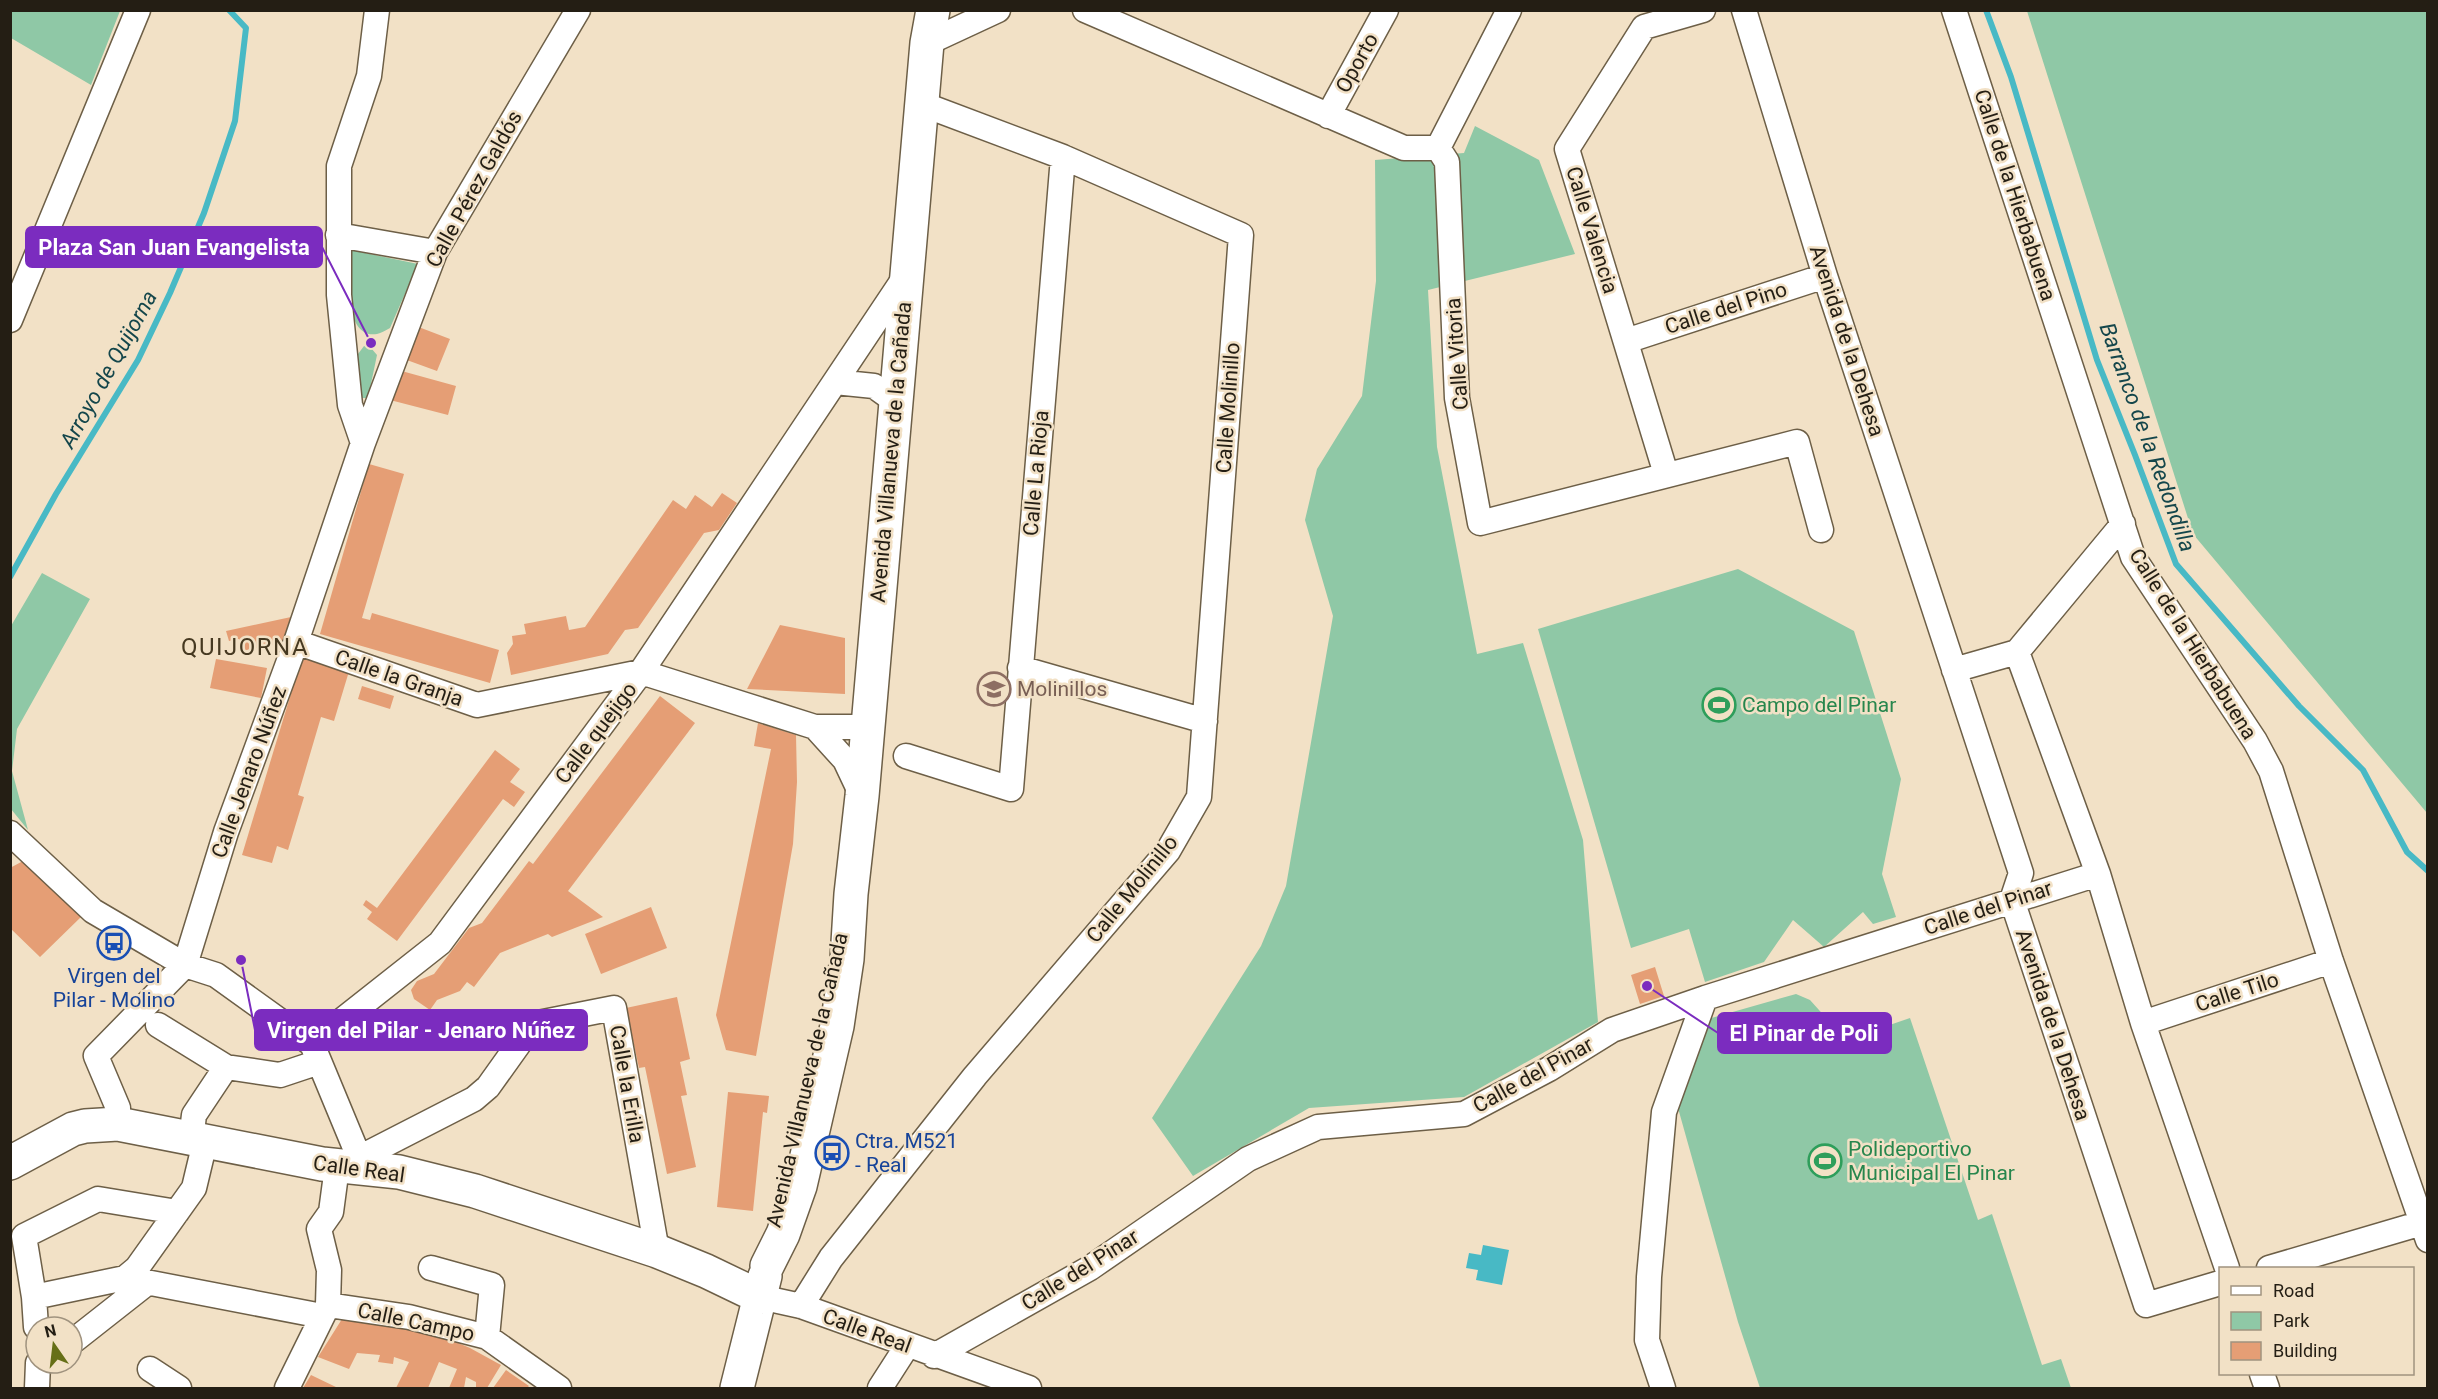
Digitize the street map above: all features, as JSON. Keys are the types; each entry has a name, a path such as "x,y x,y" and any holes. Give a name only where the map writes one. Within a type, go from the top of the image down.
{"main road":[{"name":"Avenida Villanueva de la Cañada","path":"737,1389 766,1270 794,1124 822,1022 851,894 862,796 927,43 933,10"},
{"name":"Calle Real","path":"10,1163 73,1130 86,1126 118,1124 198,1141 399,1172 476,1191 657,1251 706,1271 766,1270"},
{"name":"Calle Real","path":"706,1271 740,1268 766,1270"}],"street":[{"path":"10,320 138,10"},
{"path":"363,443 350,405 339,294 339,166 369,76 377,10"},
{"name":"Calle Pérez Galdós","path":"363,443 435,252 578,10"},
{"path":"1085,10 1404,148 1438,148 1509,10"},
{"name":"Oporto","path":"1328,116 1386,10"},
{"name":"Calle Valencia","path":"1666,474 1567,150 1644,27 1703,10"},
{"name":"Avenida de la Dehesa","path":"1744,10 1826,276 2020,873 2012,900 2145,1305 2219,1283"},
{"name":"Calle de la Hierbabuena","path":"1954,10 2133,557 2255,741 2271,771 2331,961 2425,1231"},
{"path":"927,43 985,12"},
{"path":"922,104 1063,157"},
{"name":"Calle Vitoria","path":"1438,148 1447,162 1457,398 1480,523 1797,442 1821,530"},
{"name":"Calle Molinillo","path":"801,1306 831,1258 968,1085 1168,850 1199,796 1241,235 1063,157"},
{"name":"Calle La Rioja","path":"906,756 1011,789 1063,157"},
{"path":"338,235 435,252"},
{"name":"Calle quejigo","path":"226,1067 280,1075 316,1053 440,943 641,672 906,276"},
{"name":"Calle del Pino","path":"1626,340 1826,276"},
{"path":"835,382 874,386 896,401"},
{"name":"Calle Jenaro Núñez","path":"185,964 226,831 296,642 363,443"},
{"path":"1954,670 2017,652 2123,524"},
{"name":"Calle la Granja","path":"296,642 477,705 641,672 815,727 867,727"},
{"path":"2017,652 2098,874 2143,1023 2226,1267"},
{"path":"1020,668 1205,721"},
{"path":"815,727 845,760 862,796"},
{"path":"15,845 93,911 185,964 225,980 316,1053 353,1164 331,1212 319,1229 329,1270 325,1310 287,1389"},
{"name":"Calle del Pinar","path":"934,1356 1090,1268 1258,1155 1318,1127 1464,1114 1549,1069 1612,1030 1704,998 2098,874"},
{"name":"Calle Tilo","path":"2143,1023 2331,961"},
{"path":"118,1124 118,1108 96,1056 185,964"},
{"path":"1664,1389 1647,1340 1649,1277 1664,1112 1704,998"},
{"name":"Calle la Erilla","path":"353,1164 474,1099 488,1087 533,1024 614,1008 657,1251"},
{"path":"84,1330 136,1280 137,1268 194,1188 198,1141 194,1115 226,1067 158,1025"},
{"path":"35,1315 24,1236 98,1199 177,1212"},
{"path":"2277,1267 2425,1231"},
{"path":"431,1268 492,1285 487,1337"},
{"name":"Calle Real","path":"766,1270 801,1306 1029,1389"},
{"path":"34,1297 136,1280"},
{"name":"Calle Campo","path":"136,1280 325,1310 409,1317 487,1337 550,1386"},
{"path":"880,1389 907,1346"},
{"path":"150,1369 179,1389"}],"green space":[{"path":"11,10 120,11 91,85 11,38"},
{"path":"2027,11 2427,11 2427,813 2193,534"},
{"path":"1475,126 1539,160 1575,254 1428,290 1437,447 1477,654 1523,643 1583,840 1598,1022 1464,1097 1309,1108 1193,1176 1152,1118 1261,946 1286,886 1333,616 1305,520 1317,469 1362,396 1376,281 1375,160 1464,153"},
{"path":"346,249 418,264 390,328 380,333 366,333 358,326 353,315 348,287"},
{"path":"364,346 371,348 377,355 368,398 361,398 358,354"},
{"name":"Campo del Pinar","path":"1738,569 1854,631 1901,779 1882,874 1896,917 1873,924 1863,912 1824,947 1793,920 1764,962 1705,982 1689,929 1631,948 1538,629"},
{"path":"42,573 90,599 17,729 12,771 28,830 11,809 11,626"},
{"name":"Polideportivo Municipal El Pinar","path":"1796,994 1810,1000 1846,1040 1910,1018 1978,1220 1992,1214 2042,1365 2061,1359 2071,1388 1760,1388 1738,1322 1678,1108 1708,1019"}],"water":[{"path":"1483,1245 1509,1250 1502,1285 1476,1280 1478,1270 1466,1268 1469,1253 1481,1255"}],"building":[{"path":"416,326 450,339 437,371 404,359"},
{"path":"398,370 456,386 448,415 390,400"},
{"path":"369,464 404,474 362,618 370,620 372,613 499,650 490,683 320,634"},
{"path":"722,493 737,503 719,530 704,533 638,628 625,630 608,654 511,675 507,653 513,644 512,636 526,634 524,624 566,616 569,630 585,627 673,500 686,509 695,495 712,507"},
{"path":"291,617 295,640 242,651 239,639 229,641 226,631"},
{"path":"780,625 845,638 845,694 747,689"},
{"path":"303,654 350,668 334,721 321,717 298,795 304,797 288,850 277,846 272,863 242,855"},
{"path":"216,659 267,668 261,698 210,688"},
{"path":"362,686 394,696 390,709 358,699"},
{"path":"660,696 695,723 568,891 603,917 552,937 548,934 500,953 474,987 467,982 460,991 437,1000 430,1010 414,999 411,990 417,981 434,974 469,928 482,923 529,861 533,864"},
{"path":"758,723 796,735 797,782 793,844 756,1056 726,1050 716,1015 771,749 754,746"},
{"path":"495,750 520,769 510,782 525,792 514,807 503,799 397,941 367,919 372,912 363,905 366,900 377,908"},
{"path":"23,861 82,916 40,957 10,928 10,868"},
{"path":"651,907 667,948 601,974 585,934"},
{"path":"1655,967 1664,996 1640,1004 1631,975"},
{"path":"677,997 690,1059 680,1062 687,1095 681,1096 696,1167 667,1174 645,1067 639,1068 626,1008"},
{"path":"728,1092 769,1096 767,1113 763,1112 753,1211 717,1207"},
{"path":"342,1319 421,1327 470,1348 501,1365 487,1388 476,1388 476,1382 466,1377 464,1388 449,1388 457,1369 439,1362 428,1388 396,1388 409,1362 394,1357 393,1364 378,1362 380,1355 357,1353 349,1369 318,1357"},
{"path":"506,1370 529,1386 527,1388 493,1388"},
{"path":"311,1375 338,1388 303,1388"}],"waterway":[{"name":"Arroyo de Quijorna","path":"10,577 56,494 138,360 204,213 235,121 246,28 229,10"},
{"name":"Barranco de la Redondilla","path":"1986,10 2011,77 2097,360 2176,564 2299,706 2363,770 2407,852 2428,871"}],"place":[{"name":"Plaza San Juan Evangelista","path":"371,343"},
{"name":"Molinillos","path":"994,689"},
{"name":"Campo del Pinar","path":"1719,705"},
{"name":"Virgen del Pilar - Molino","path":"114,943"},
{"name":"Virgen del Pilar - Jenaro Núñez","path":"241,960"},
{"name":"El Pinar de Poli","path":"1647,986"},
{"name":"Ctra. M521 - Real","path":"832,1153"},
{"name":"Polideportivo Municipal El Pinar","path":"1825,1161"}],"district":[{"name":"QUIJORNA","path":"245,647"}]}
